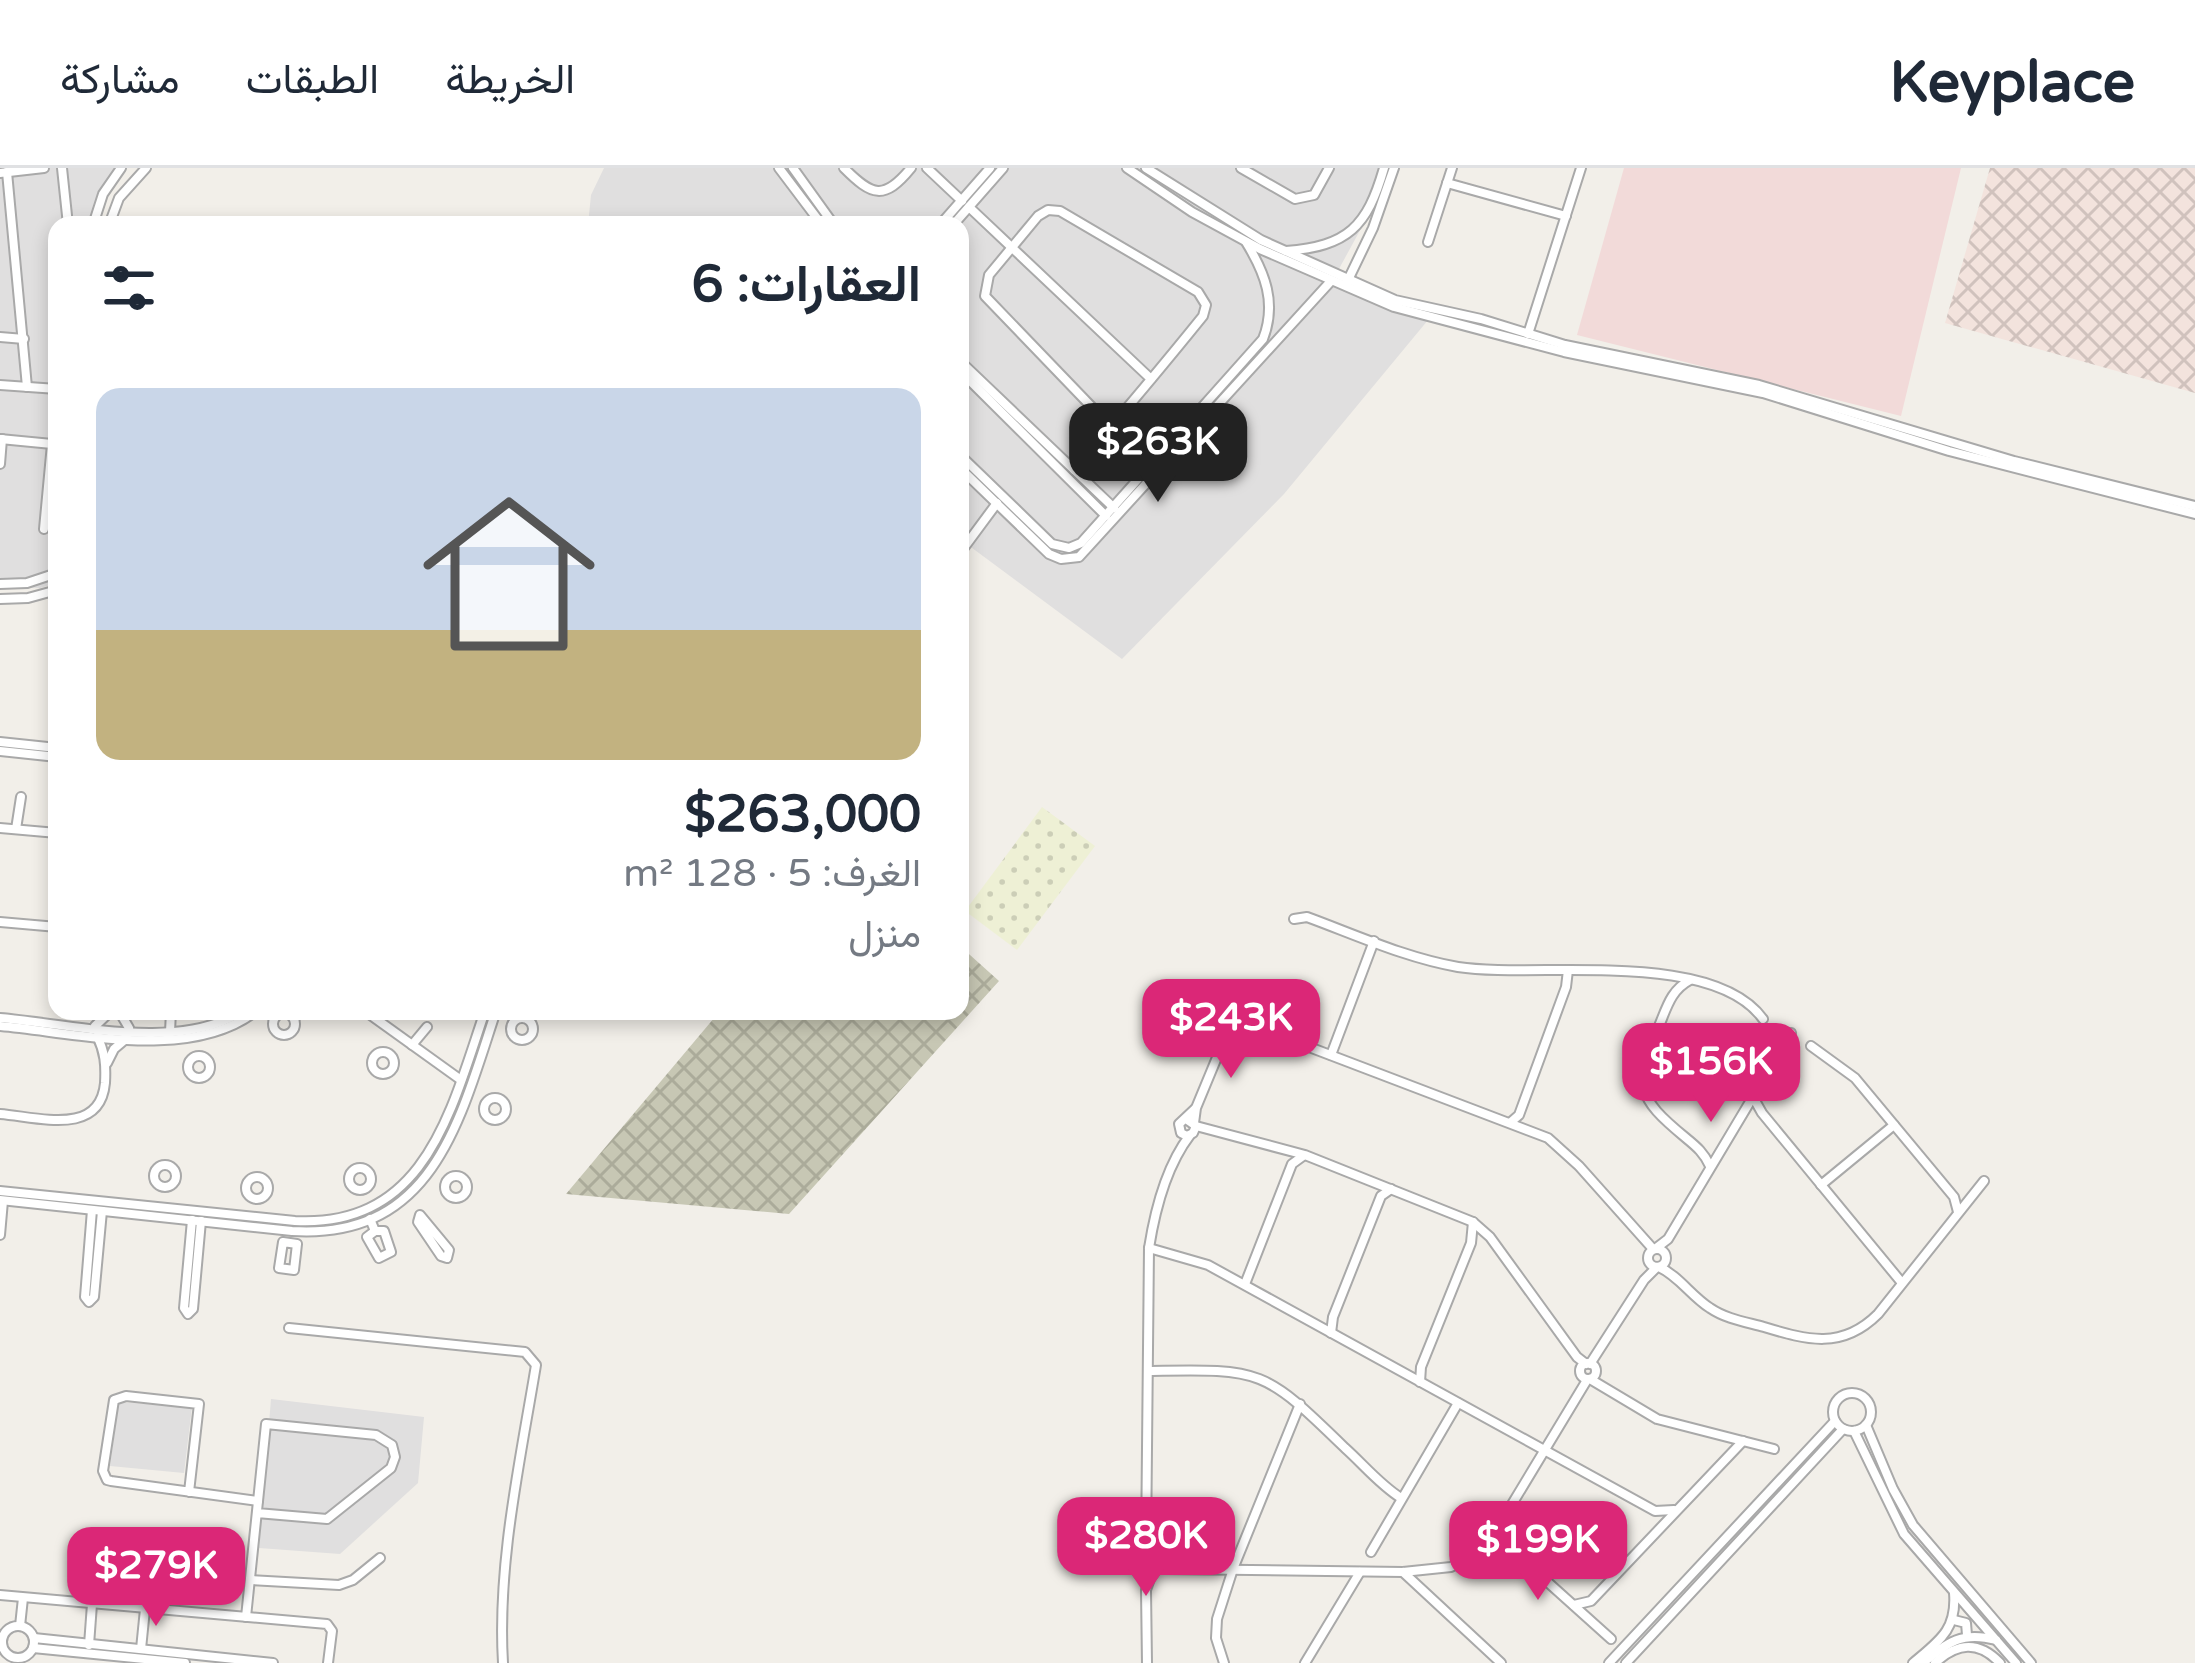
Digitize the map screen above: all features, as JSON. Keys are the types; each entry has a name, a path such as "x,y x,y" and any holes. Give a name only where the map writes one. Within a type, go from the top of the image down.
{"street":[{"path":"27,387 4,172 44,168"},
{"path":"62,168 67,216"},
{"path":"96,216 122,168"},
{"path":"112,216 119,198 146,168"},
{"path":"779,168 815,216"},
{"path":"793,168 828,216"},
{"path":"844,168 861,185 878,192 895,186 911,168"},
{"path":"927,168 1151,379"},
{"path":"958,216 990,168"},
{"path":"951,216 1003,168"},
{"path":"1127,168 1245,241 1394,307 1548,348 1731,382"},
{"path":"1146,168 1220,217 1284,251 1395,300 1731,382 2195,510"},
{"path":"1241,168 1295,200 1314,195 1329,168"},
{"path":"1284,251 1321,248 1350,233 1370,208 1384,168"},
{"path":"1348,280 1394,168"},
{"path":"1428,242 1452,168"},
{"path":"1528,334 1581,168"},
{"path":"1447,183 1566,216"},
{"path":"1074,470 1111,427 1203,316 1206,305 1202,295 1056,210 1041,213 987,279 987,300 1111,427"},
{"path":"969,463 1060,548 1078,546 1263,339 1269,295 1261,267 1245,241"},
{"path":"969,477 1053,556 1070,560 1083,555 1330,281"},
{"path":"0,337 24,339"},
{"path":"969,370 1074,470 1110,512"},
{"path":"969,379 1110,512"},
{"path":"0,385 48,388"},
{"path":"0,464 1,439 48,443"},
{"path":"44,529 48,495"},
{"path":"969,541 997,503"},
{"path":"0,584 48,576"},
{"path":"0,599 48,594"},
{"path":"0,742 48,747"},
{"path":"0,752 48,757"},
{"path":"16,829 20,797"},
{"path":"0,828 48,831"},
{"path":"1294,920 1307,917 1424,959 1467,968 1666,974 1748,1004 1763,1018"},
{"path":"0,922 48,926"},
{"path":"1331,1055 1374,941"},
{"path":"1523,1127 1520,1115 1568,970"},
{"path":"1666,974 1673,992"},
{"path":"1690,980 1673,992 1644,1065 1641,1085 1652,1109 1703,1152 1711,1167"},
{"path":"1232,1018 1548,1138 1702,1303 1721,1314 1818,1341 1861,1329 1984,1181"},
{"path":"95,1031 106,1020"},
{"path":"120,1020 129,1034"},
{"path":"170,1032 171,1020"},
{"path":"0,1114 86,1117 102,1100 106,1064 114,1048 129,1034 212,1027 225,1020"},
{"path":"0,1022 196,1039 242,1020"},
{"path":"377,1020 461,1080"},
{"path":"0,1234 1,1197 332,1220 406,1193 437,1140 488,1020"},
{"path":"36,1199 291,1236 333,1231 370,1219 432,1171 451,1141 489,1020"},
{"path":"503,1020 511,1025"},
{"path":"412,1046 427,1027"},
{"path":"95,1031 106,1064"},
{"path":"1146,1590 1139,1575 1149,1568 1351,1576 1425,1571 1466,1560 1494,1534 1644,1280 1662,1262 1668,1239 1791,1033"},
{"path":"389,1053 400,1037"},
{"path":"1147,1663 1149,1248 1180,1148 1194,1128 1196,1108 1225,1038"},
{"path":"196,1039 198,1056"},
{"path":"1811,1046 1848,1071 1954,1197 1958,1214"},
{"path":"1753,1096 1762,1113 1902,1282"},
{"path":"467,1099 484,1105"},
{"path":"1745,1110 1762,1113"},
{"path":"1509,1122 1520,1115"},
{"path":"1180,1148 1179,1124 1285,1149 1473,1222 1490,1238 1588,1371 1605,1385 1658,1419 1774,1449"},
{"path":"1821,1185 1894,1125"},
{"path":"1285,1149 1292,1164"},
{"path":"1703,1152 1720,1152"},
{"path":"1244,1284 1292,1164 1305,1155"},
{"path":"432,1171 446,1180"},
{"path":"1377,1183 1381,1196"},
{"path":"161,1207 163,1187"},
{"path":"364,1189 373,1206"},
{"path":"1331,1333 1333,1317 1381,1196 1391,1189"},
{"path":"406,1193 418,1222 447,1258 449,1250 424,1215 418,1216"},
{"path":"1954,1197 1971,1197"},
{"path":"254,1217 256,1199"},
{"path":"92,1266 97,1210"},
{"path":"370,1219 375,1231"},
{"path":"192,1274 196,1221"},
{"path":"1420,1382 1421,1367 1471,1243 1473,1222"},
{"path":"1471,1243 1490,1238"},
{"path":"1644,1280 1651,1253 1668,1239"},
{"path":"1149,1248 1197,1260 1655,1510 1674,1510"},
{"path":"1651,1253 1662,1262"},
{"path":"1321,1326 1333,1317"},
{"path":"289,1328 532,1356 536,1365 518,1476 503,1663"},
{"path":"1408,1375 1421,1367"},
{"path":"1148,1371 1240,1371 1276,1384 1401,1498"},
{"path":"2016,1663 1889,1510 1849,1430 1835,1421 1837,1400 1856,1393 1870,1406 1866,1425 1899,1502 1929,1545 2031,1663"},
{"path":"189,1492 199,1404 126,1396 114,1400 104,1477 189,1492 258,1501"},
{"path":"1371,1552 1458,1403"},
{"path":"1224,1663 1215,1628 1233,1569 1300,1404"},
{"path":"1609,1663 1835,1421"},
{"path":"246,1617 256,1513 266,1424 376,1435 388,1440 394,1450 392,1468 332,1517 317,1520 256,1513"},
{"path":"1626,1663 1849,1430 1866,1425"},
{"path":"1721,1436 1727,1454"},
{"path":"1588,1619 1591,1601 1742,1441"},
{"path":"1655,1510 1659,1527"},
{"path":"1494,1534 1611,1639"},
{"path":"1921,1553 1929,1545"},
{"path":"250,1580 339,1585 380,1558"},
{"path":"1423,1594 1425,1571"},
{"path":"1402,1573 1501,1663"},
{"path":"1305,1663 1351,1576"},
{"path":"1915,1662 1946,1635 1954,1620 1954,1592"},
{"path":"0,1595 327,1624 332,1631 328,1663"},
{"path":"20,1626 23,1598"},
{"path":"1574,1605 1591,1601"},
{"path":"88,1645 92,1604"},
{"path":"142,1657 145,1609"},
{"path":"1954,1620 1966,1623 1967,1635"},
{"path":"34,1643 29,1630 20,1626 10,1629 2,1641 17,1660 34,1643 88,1645 142,1657 272,1663"},
{"path":"1915,1662 1967,1635 1996,1640"},
{"path":"34,1643 184,1663"},
{"path":"1935,1663 1965,1646 1985,1650 2000,1663"}],"shaded area":[{"path":"0,168 126,168 107,193 101,216 48,216 48,586 0,587"},
{"path":"604,168 1394,168 1334,278 1433,314 1284,494 1122,659 969,546 969,216 589,216 591,195"},
{"path":"1624,168 1961,168 1901,416 1577,335"},
{"path":"1990,168 2195,168 2195,393 1945,323"},
{"path":"1042,807 1095,846 1017,950 969,914 969,906"},
{"path":"969,954 999,981 969,1014"},
{"path":"712,1020 964,1020 789,1214 566,1194"},
{"path":"271,1399 424,1417 418,1483 340,1554 259,1548"},
{"path":"119,1402 192,1407 184,1473 110,1466"}]}
